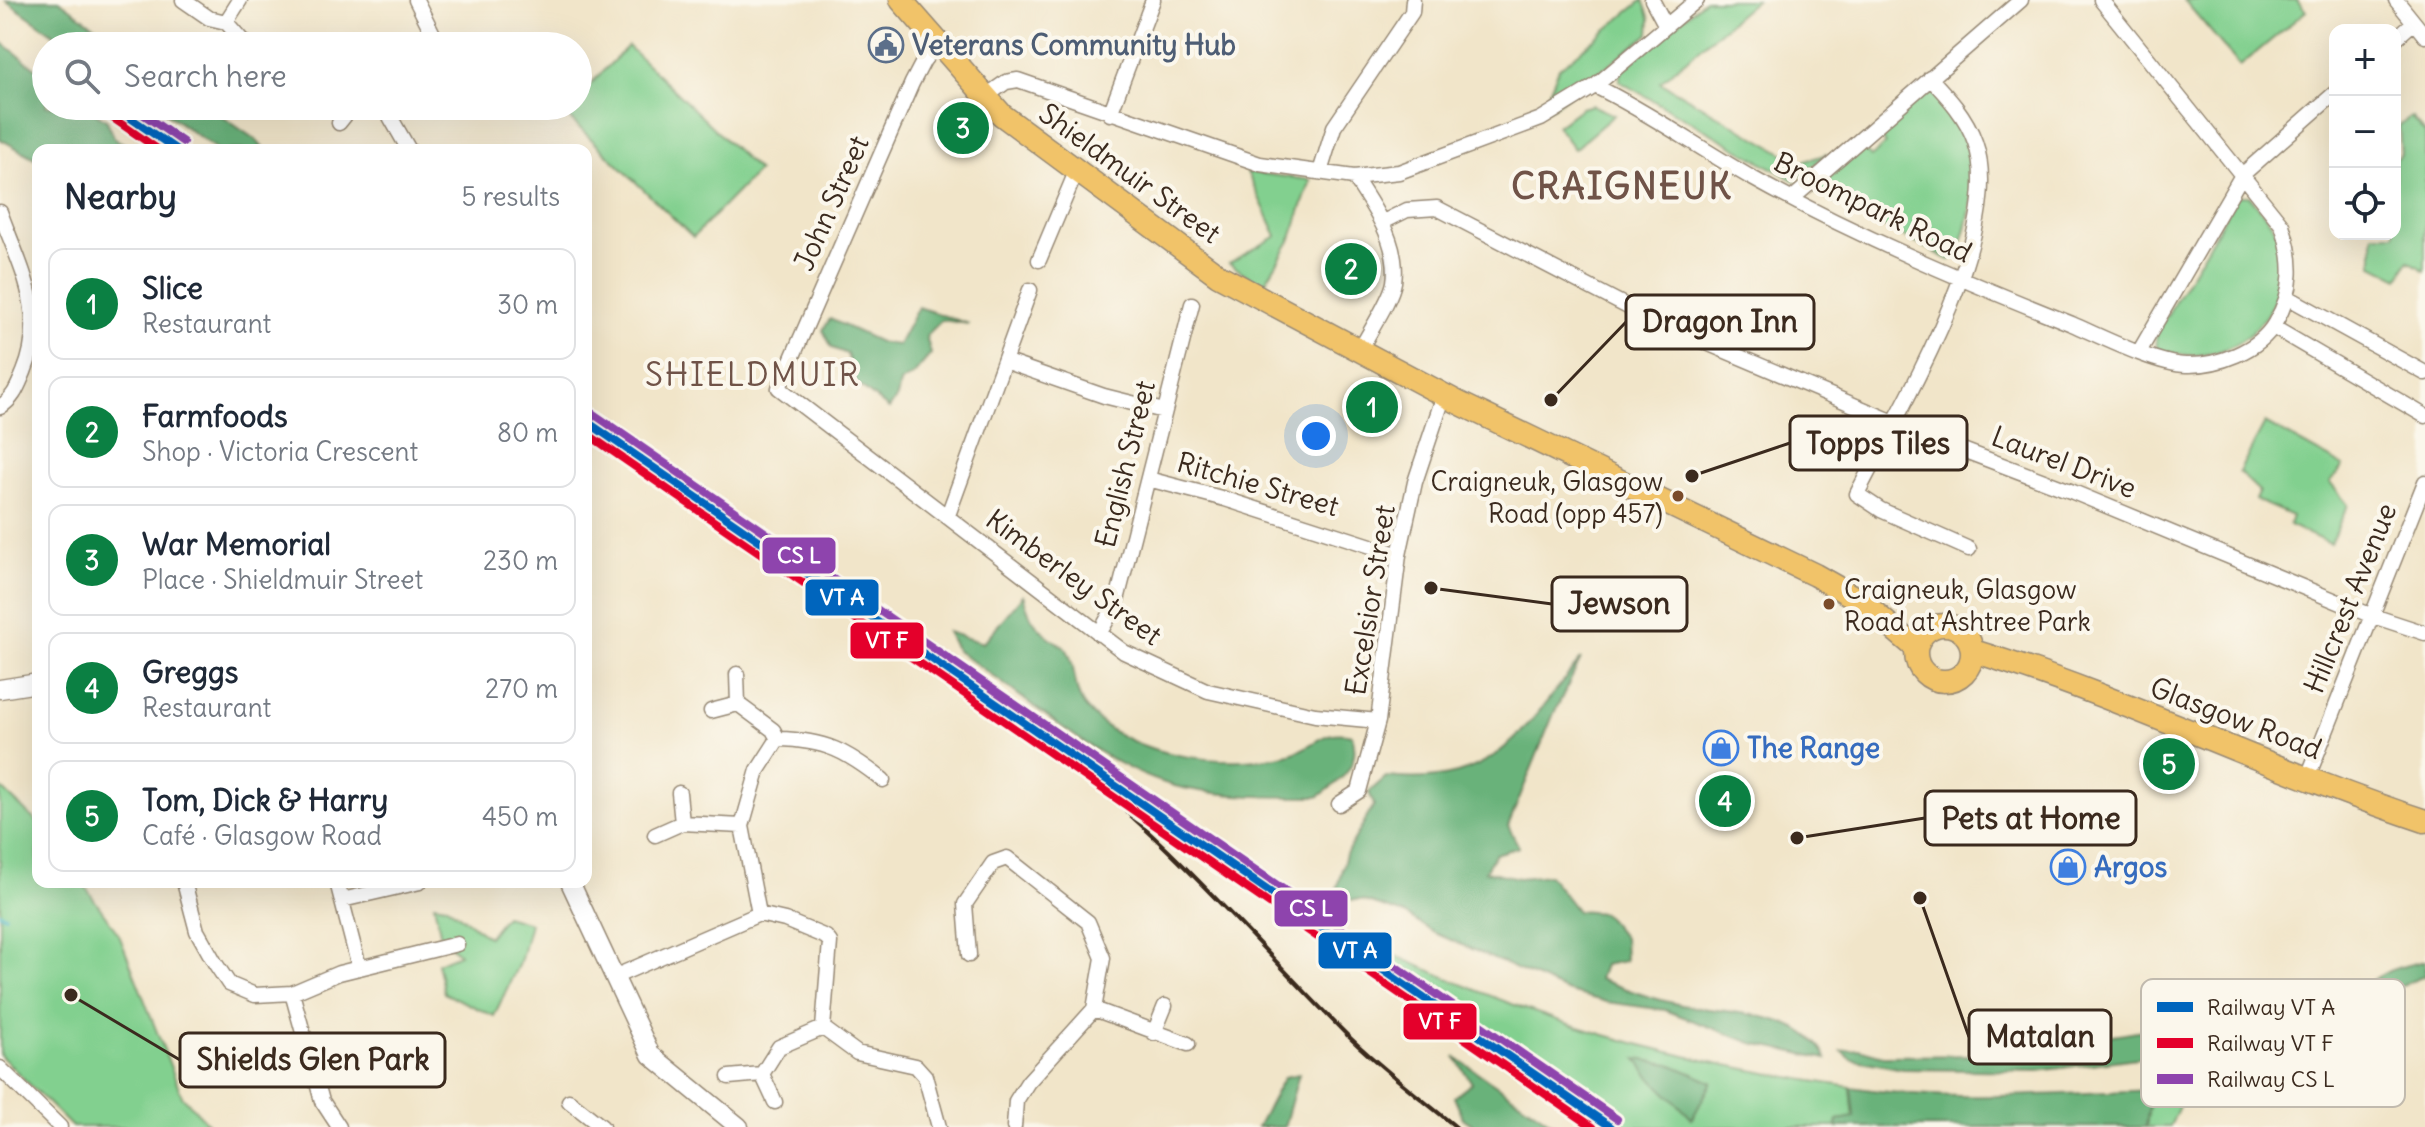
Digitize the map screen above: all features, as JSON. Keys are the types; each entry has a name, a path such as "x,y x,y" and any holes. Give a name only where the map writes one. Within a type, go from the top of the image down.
{"main road":[{"name":"Shieldmuir Street","path":"901,0 986,96 1025,134 1218,275 1444,395 1815,575 1861,601 1919,642"},
{"path":"1936,626 1953,626 1967,636 1970,660 1954,680 1936,680 1922,671 1919,642 1936,626"},
{"name":"Glasgow Road","path":"1970,660 2026,668 2307,779 2425,821"}],"street":[{"path":"183,0 209,18 226,22 235,32"},
{"path":"226,22 240,0"},
{"path":"416,0 432,32"},
{"path":"1110,114 1153,0"},
{"path":"1320,172 1334,127 1412,12 1413,0"},
{"path":"1652,0 1666,26"},
{"path":"986,96 1006,82 1018,80 1260,164 1354,177 1399,172 1522,129 1595,86 1697,0"},
{"path":"1793,198 2021,0"},
{"path":"2101,0 2282,225 2290,248 2289,298 2273,327 2425,416"},
{"path":"2396,0 2425,36"},
{"path":"2401,34 2413,23"},
{"name":"John Street","path":"779,388 912,83 924,60 938,43"},
{"path":"1930,78 1957,106 1975,142 1981,168 1975,231 1959,279 1896,421 1857,494 1881,510 1969,549"},
{"name":"Broompark Road","path":"1595,86 1793,198 1959,279 2139,352 2183,366 2212,362 2245,351 2273,327"},
{"path":"2139,352 2242,175 2332,96"},
{"path":"392,120 406,144"},
{"path":"1039,260 1076,172"},
{"path":"1354,177 1383,222 1393,258 1394,283 1360,350"},
{"name":"Laurel Drive","path":"1383,222 1407,210 1437,208 1657,322 2370,615 2425,633"},
{"path":"0,212 4,239 32,302"},
{"path":"948,515 1030,290"},
{"path":"2289,298 2425,373"},
{"name":"English Street","path":"1099,634 1116,604 1192,304"},
{"path":"0,407 13,399 32,354"},
{"path":"1004,361 1104,396 1164,411"},
{"name":"Kimberley Street","path":"779,388 1099,634 1146,664 1208,691 1315,715 1378,721"},
{"name":"Excelsior Street","path":"1339,804 1359,791 1378,721 1399,555 1415,482 1444,395"},
{"name":"Ritchie Street","path":"1148,479 1225,499 1399,555"},
{"name":"Hillcrest Avenue","path":"2307,779 2425,482"},
{"path":"737,674 738,704 775,735 822,742 861,762 883,780"},
{"path":"0,689 32,684"},
{"path":"711,711 738,704"},
{"path":"759,914 742,826 758,770 775,735"},
{"path":"679,793 682,823"},
{"path":"655,835 682,823 742,826"},
{"path":"969,955 965,904 993,863 1007,858 1088,922 1103,958 1094,1009 1028,1082 1016,1101 1014,1127"},
{"path":"186,888 197,931 229,984 255,995 292,993 359,967 457,944"},
{"path":"339,888 359,967"},
{"path":"342,900 394,888"},
{"path":"573,888 651,1055 739,1127"},
{"path":"614,977 759,914 785,920 830,942 823,1028"},
{"path":"292,993 322,1101 339,1127"},
{"path":"1154,1033 1165,1006"},
{"path":"1094,1009 1188,1044"},
{"path":"762,1074 779,1047 823,1028"},
{"path":"823,1028 857,1053 916,1066 925,1076 939,1127"},
{"path":"0,1068 60,1127"},
{"path":"729,1077 762,1074"},
{"path":"762,1074 775,1102"},
{"path":"569,1101 602,1127"}],"green space":[{"path":"5,0 59,0 103,32 51,32"},
{"path":"1643,0 1650,19 1649,34 1553,107 1540,113 1559,68"},
{"path":"1705,0 1756,0 1660,82 1800,163 1827,154 1795,181 1619,81 1621,71"},
{"path":"2184,0 2297,0 2306,11 2240,66"},
{"path":"0,41 32,65 32,120 106,120 115,139 125,144 32,144 32,157 0,139"},
{"path":"628,46 758,171 693,237 571,120 592,120 592,83"},
{"path":"1930,91 1942,98 1953,113 1969,152 1972,169 1968,220 1957,256 1950,260 1813,191 1860,146 1871,157 1886,144 1876,133 1921,94"},
{"path":"1592,105 1614,115 1574,149 1557,126 1581,108"},
{"path":"2411,117 2425,133 2425,271 2409,261 2399,278 2373,265 2373,240 2401,240 2401,124"},
{"path":"176,120 227,120 260,144 210,144"},
{"path":"1247,172 1311,180 1290,241 1263,286 1229,263 1277,236"},
{"path":"2237,196 2249,196 2281,241 2283,268 2272,303 2249,334 2217,352 2178,354 2157,349 2156,334"},
{"path":"918,307 969,324 942,320 926,336 931,354 914,374 900,383 897,397 889,409 856,383 847,354 832,348 823,330 830,319 882,343 898,345"},
{"path":"2265,423 2343,466 2330,483 2348,505 2330,544 2289,525 2292,516 2255,500 2259,491 2239,472"},
{"path":"1023,595 1036,625 1067,650 1086,708 1104,725 1127,738 1179,755 1235,760 1286,755 1332,734 1352,735 1352,764 1342,778 1318,797 1250,796 1200,791 1153,779 1123,765 1065,729 957,651 947,632 983,643"},
{"path":"1581,659 1554,713 1508,826 1519,847 1495,854 1485,871 1519,878 1549,875 1577,911 1603,913 1624,938 1625,961 1604,965 1599,979 1671,1003 1742,1013 1783,1023 1801,1031 1816,1043 1827,1059 1752,1043 1665,1010 1606,1002 1566,991 1435,933 1404,914 1362,900 1334,899 1346,854 1374,805 1369,792 1386,777 1423,778 1454,774 1480,764 1502,750 1521,732"},
{"path":"0,787 32,817 32,888 86,888 119,935 182,1096 211,1127 72,1127 0,1055"},
{"path":"434,904 447,906 488,937 505,916 530,923 521,959 494,1016 444,993 437,963 459,954 441,937"},
{"path":"1330,928 1482,992 1589,1030 1719,1064 1851,1087 1854,1118 1838,1120 1837,1127 1624,1127"},
{"path":"2425,961 2425,976 2405,984 2405,979 2373,979 2393,969"},
{"path":"2141,1031 2141,1057 2038,1071 1903,1069 1851,1059 1842,1051 1859,1049 1883,1056 1994,1055"},
{"path":"1455,1057 1558,1127 1476,1127 1463,1118 1454,1097 1472,1083"},
{"path":"1637,1059 1670,1064 1712,1082 1692,1119 1656,1083"},
{"path":"1299,1074 1284,1127 1257,1127 1284,1077"},
{"path":"1851,1087 1964,1096 2141,1090 2141,1107 2149,1107 2146,1127 1837,1127 1838,1120 1854,1117"},
{"path":"2149,1107 2179,1107 2170,1127 2146,1127"}],"waterway":[{"path":"0,913 5,916"}],"railway":[{"path":"1058,755 1171,853 1357,1045 1456,1127"}],"transit line":[{"path":"116,120 150,144"},
{"path":"133,120 168,144"},
{"path":"151,120 183,142"},
{"path":"592,413 1617,1119"},
{"path":"592,425 1611,1127"},
{"path":"592,437 1593,1127"}],"place":[{"name":"Veterans Community Hub","path":"886,45"},
{"name":"War Memorial","path":"963,128"},
{"name":"Farmfoods","path":"1351,269"},
{"name":"Dragon Inn","path":"1551,400"},
{"name":"Slice","path":"1372,407"},
{"name":"Topps Tiles","path":"1692,476"},
{"name":"Craigneuk, Glasgow Road (opp 457)","path":"1678,496"},
{"name":"Jewson","path":"1431,588"},
{"name":"Craigneuk, Glasgow Road at Ashtree Park","path":"1829,604"},
{"name":"The Range","path":"1721,748"},
{"name":"Tom, Dick & Harry","path":"2169,764"},
{"name":"Greggs","path":"1725,801"},
{"name":"Pets at Home","path":"1797,838"},
{"name":"Argos","path":"2068,867"},
{"name":"Matalan","path":"1920,898"},
{"name":"Shields Glen Park","path":"71,995"}],"district":[{"name":"CRAIGNEUK","path":"1622,186"},
{"name":"SHIELDMUIR","path":"753,374"}]}
